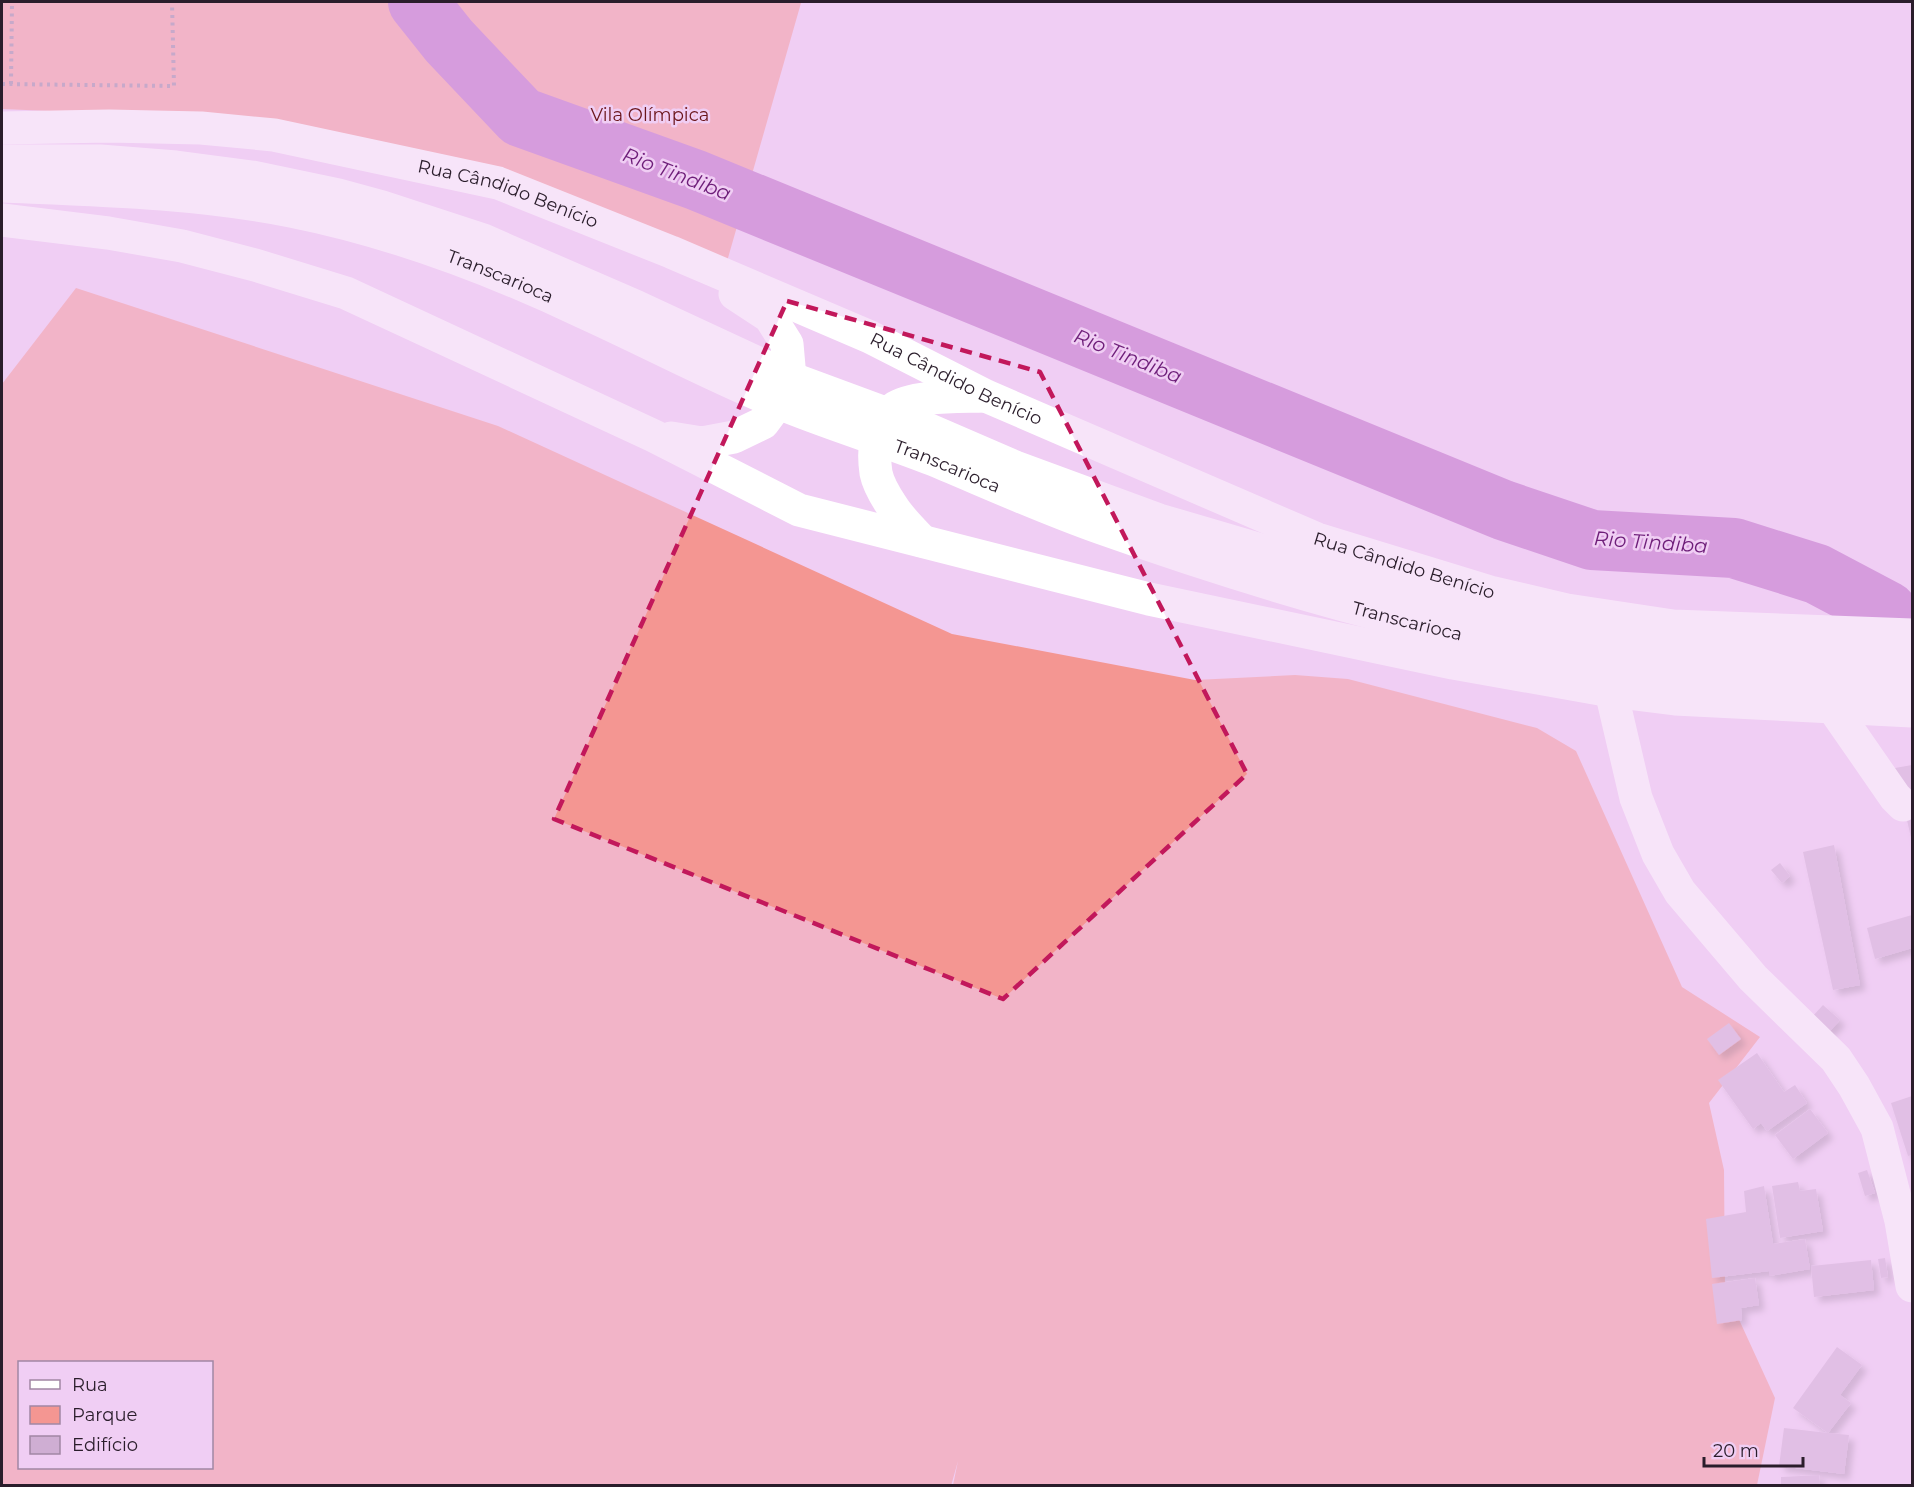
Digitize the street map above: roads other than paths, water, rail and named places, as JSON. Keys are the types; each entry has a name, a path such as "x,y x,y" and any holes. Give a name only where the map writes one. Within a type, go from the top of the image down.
{"main road":[{"name":"Rua Cândido Benício","path":"2,128 143,127 274,135 498,183 671,252 870,337 986,396 1317,539 1490,592 1567,610 1673,626 1912,634"},
{"name":"Transcarioca","path":"2,161 100,161 177,167 252,177 382,207 483,240 637,307 784,390"},
{"name":"Transcarioca","path":"2,186 134,192 213,199 291,211 373,232 450,255 578,309 882,426 1015,467 1159,520 1299,561 1475,608 1674,647 1788,656 1912,658"},
{"path":"2,220 108,233 182,246 255,265 346,293 654,436 799,510 1160,601 1453,663 1611,691 1675,699 1834,709 1912,711"},
{"path":"654,436 702,443 734,437 763,423 784,390 787,344 770,317 671,252"},
{"path":"922,541 892,507 876,474 882,426 893,409 913,402 943,397 986,396"},
{"name":"Transcarioca","path":"882,426 1109,531 1287,589 1458,633 1667,672 1811,685 1912,687"},
{"path":"1611,691 1636,798 1658,854 1680,892 1753,978 1836,1059 1877,1128 1907,1223 1912,1286"},
{"path":"1834,709 1895,797 1903,805"}],"waterway":[{"name":"Rio Tindiba","path":"418,2 449,41 521,117 696,180 1503,510 1592,540 1734,548 1817,574 1887,611"}],"park label":[{"name":"Vila Olímpica","path":"650,115"}]}
